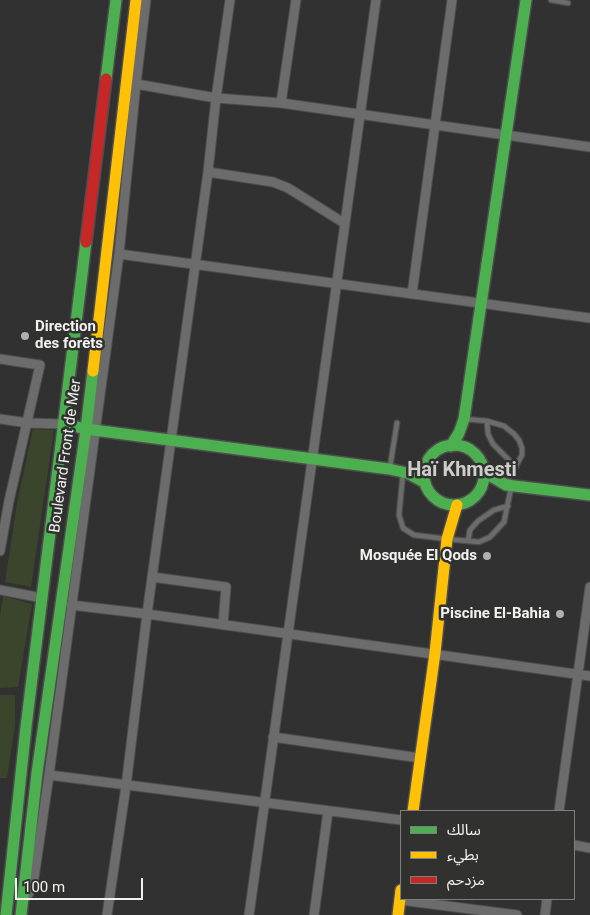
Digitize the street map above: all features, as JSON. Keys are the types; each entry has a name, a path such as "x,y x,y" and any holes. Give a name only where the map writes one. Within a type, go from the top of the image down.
{"main road":[{"name":"Boulevard Front de Mer","path":"6,915 26,727 116,0"},
{"name":"Boulevard Front de Mer","path":"21,909 60,605 90,430 136,0"},
{"path":"451,446 463,422 526,0"},
{"path":"463,422 468,449"},
{"path":"64,424 90,430 390,469 405,472 424,482"},
{"path":"451,446 468,449 477,456 484,472 480,489 470,500 457,505 443,504 429,493 424,482 426,466 433,454 444,447 451,446"},
{"path":"405,472 426,466"},
{"path":"484,472 506,484"},
{"path":"480,489 506,484 590,495"},
{"path":"443,504 447,535"},
{"path":"413,810 435,654 447,535 457,505"},
{"path":"398,915 400,900"}],"street":[{"path":"21,909 34,878 49,775 71,605 90,430 119,254 146,0"},
{"path":"107,915 126,786 147,614 230,0"},
{"path":"281,103 296,0"},
{"path":"249,915 376,0"},
{"path":"412,294 452,0"},
{"path":"136,84 216,98 281,103 590,147"},
{"path":"208,172 273,182 288,188 344,223"},
{"path":"119,254 590,318"},
{"path":"0,359 40,365 28,423 4,500 0,551"},
{"path":"0,419 28,423 64,424"},
{"path":"152,577 226,587 223,625"},
{"path":"559,810 578,674 587,639 590,587"},
{"path":"0,590 42,598"},
{"path":"71,605 590,676"},
{"path":"273,737 420,758"},
{"path":"49,775 400,820"},
{"path":"314,915 328,811"},
{"path":"575,845 590,848"},
{"path":"423,900 476,912 517,915"},
{"path":"545,915 547,900"}],"lane":[{"path":"551,0 568,3"},
{"path":"405,472 399,515 403,528 414,535 447,535 468,541 479,542 490,537 504,522 508,506 506,484 522,455 522,448 519,440 504,426 487,421 463,422"},
{"path":"487,421 488,434 493,444 516,467"},
{"path":"390,469 397,423"},
{"path":"468,541 470,530 478,521 494,510 508,506"}],"green space":[{"path":"33,429 54,430 31,587 5,582 17,503"},
{"path":"3,596 32,604 18,687 0,688 0,617"},
{"path":"0,695 15,695 15,725 7,778 0,778"}],"traffic: fast":[{"path":"106,79 116,0"},
{"path":"451,446 459,433 464,419 526,0"},
{"path":"6,915 26,727 86,242"},
{"path":"21,915 37,773 93,371"},
{"path":"64,424 86,429 389,469 407,473 424,482"},
{"path":"454,445 471,450 479,458 484,475 479,492 471,500 454,505 437,500 429,492 424,475 429,458 437,450 454,445"},
{"path":"484,472 506,485 590,495"}],"traffic: slow":[{"path":"93,371 136,0"},
{"path":"413,810 435,653 447,539 457,505"},
{"path":"398,915 400,898"}],"traffic: jam":[{"path":"86,242 106,79"}],"place":[{"name":"Direction des forêts","path":"25,336"},
{"name":"Mosquée El Qods","path":"487,556"},
{"name":"Piscine El-Bahia","path":"560,614"}],"district":[{"name":"Haï Khmesti","path":"462,471"}]}
